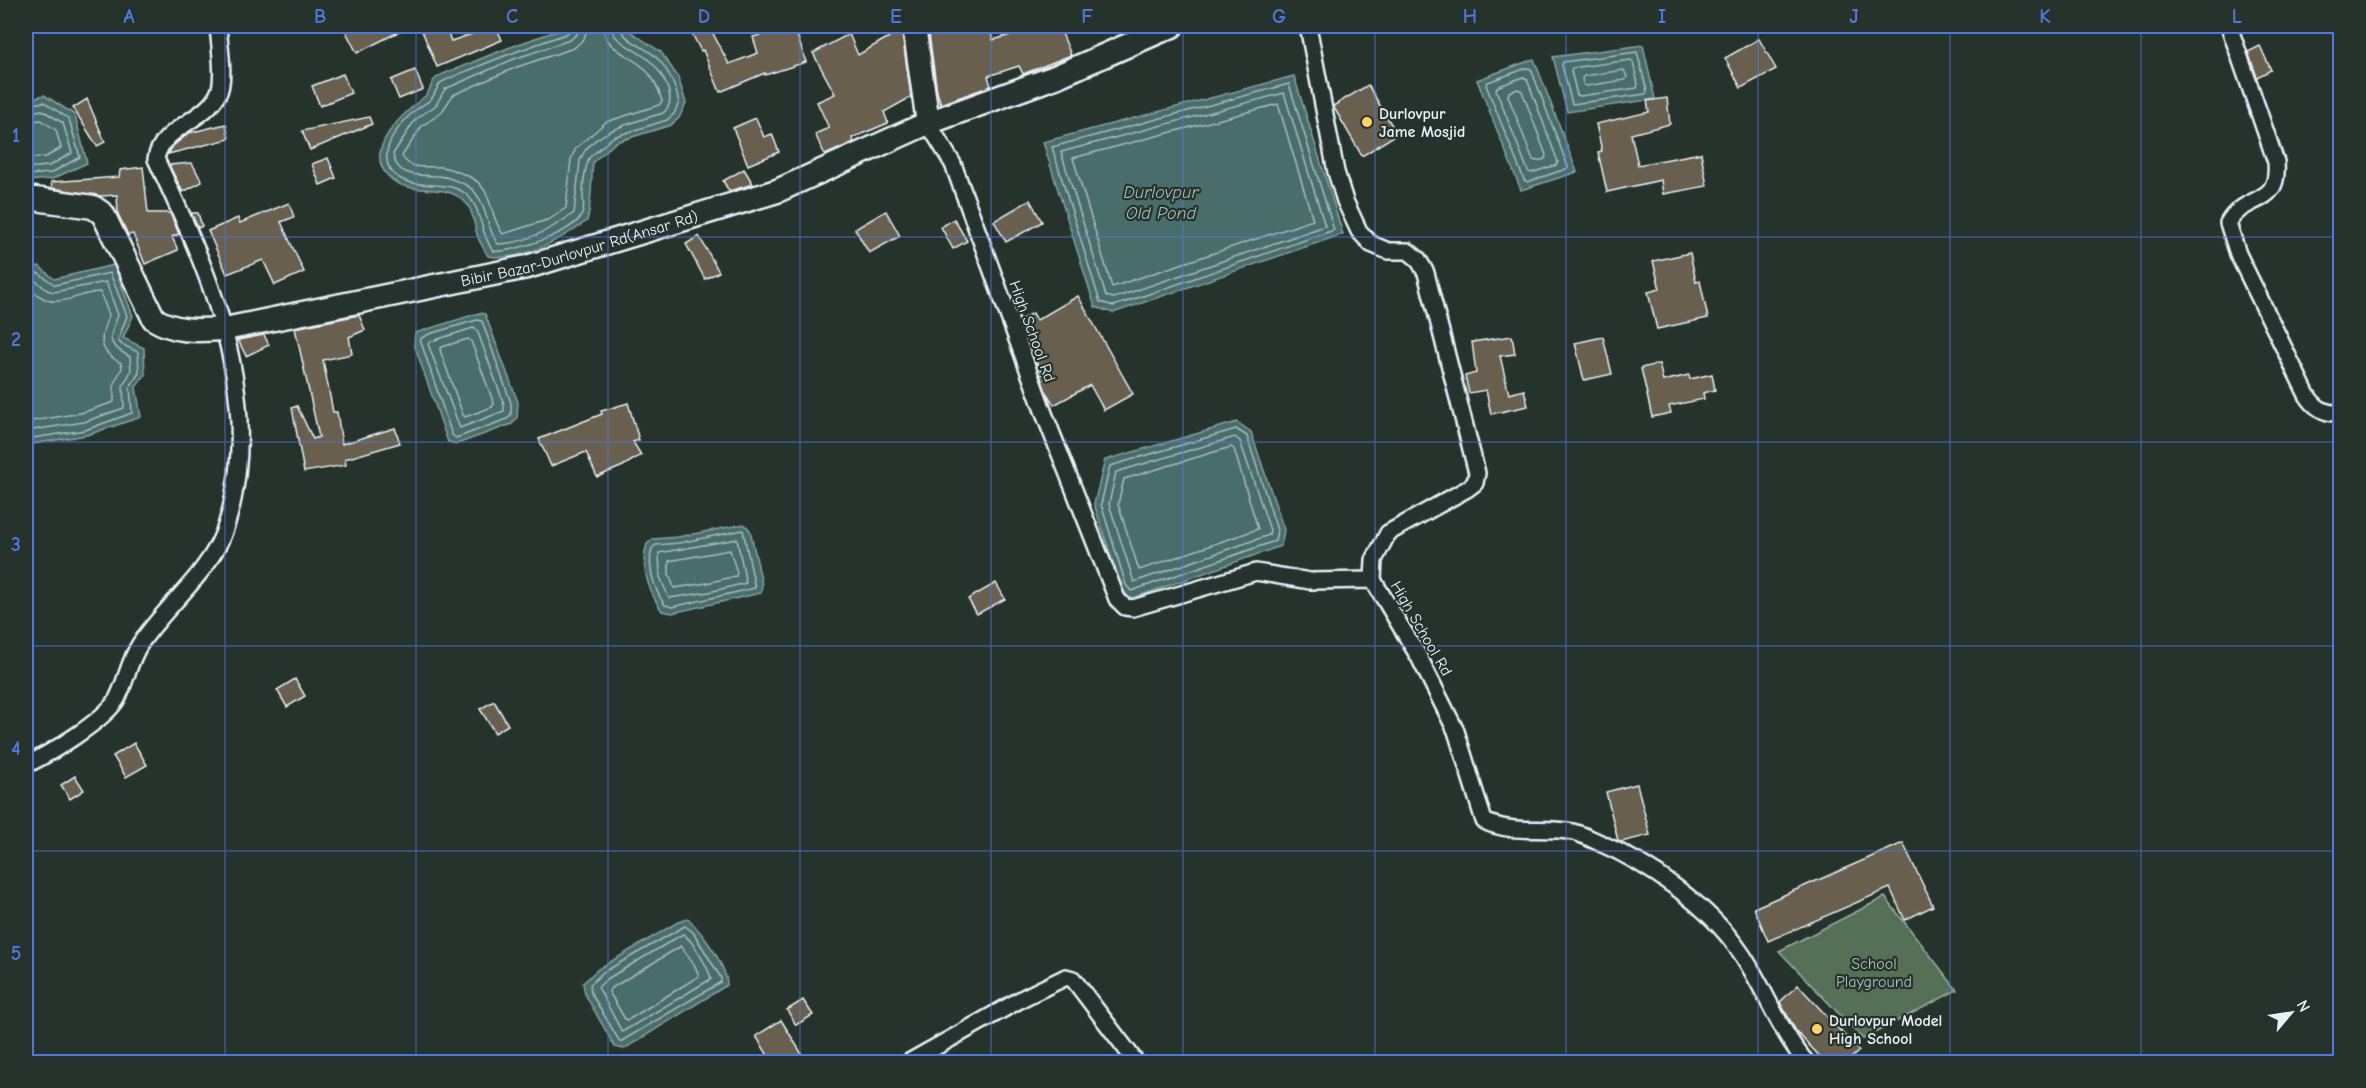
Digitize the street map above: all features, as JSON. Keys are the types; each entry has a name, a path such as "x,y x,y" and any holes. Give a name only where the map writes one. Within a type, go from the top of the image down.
{"street":[{"path":"26,765 93,723 116,700 139,645 200,573 219,543 234,498 241,444 239,404 225,329 214,295 156,159 158,148 164,139 206,111 219,93 221,80 218,26"},
{"path":"914,26 928,123"},
{"name":"Bibir Bazar-Durlovpur Rd(Ansar Rd)","path":"26,200 34,199 93,207 103,214 154,320 165,326 185,330 225,329 526,267 777,191 928,123 1055,77 1172,26"},
{"path":"1308,26 1336,172 1345,201 1359,231 1371,244 1388,251 1408,251 1418,259 1426,273 1477,473 1474,483 1467,489 1388,533 1374,560 1373,580"},
{"path":"2229,26 2276,162 2277,178 2270,192 2234,212 2228,223 2238,254 2307,394 2314,405 2329,414 2340,413"},
{"name":"High School Rd","path":"928,123 953,164 1046,416 1117,599 1125,608 1133,608 1256,572 1310,581 1373,580 1419,657 1456,731 1484,821 1496,827 1515,830 1574,832 1607,846 1648,869 1701,907 1741,952 1779,1025 1806,1062"},
{"path":"909,1062 1015,1002 1066,977 1073,979 1136,1062"}],"green space":[{"name":"School Playground","path":"1885,897 1957,990 1863,1039 1779,951"}],"water":[{"path":"573,26 622,26 661,52 678,77 686,103 679,118 671,125 616,142 593,162 587,221 553,242 527,253 501,257 488,256 479,240 468,205 448,192 407,187 389,177 382,166 380,155 382,144 397,122 426,95 434,80 439,76 519,44"},
{"path":"1643,45 1655,99 1567,112 1553,57"},
{"path":"1534,59 1577,172 1521,190 1477,80"},
{"name":"Durlovpur Old Pond","path":"1294,76 1343,234 1113,313 1095,307 1043,142"},
{"path":"44,95 75,115 87,163 52,179 26,181 26,100"},
{"path":"114,265 133,316 123,338 144,348 145,375 136,387 141,417 87,435 26,445 26,269 39,266 54,279"},
{"path":"479,313 485,314 518,402 517,418 512,424 457,444 448,442 414,344 415,333"},
{"path":"1237,422 1251,432 1284,530 1281,546 1130,599 1121,588 1094,504 1105,460"},
{"path":"744,524 750,530 762,584 761,593 672,613 662,611 647,579 644,561 647,544 653,539 678,537"},
{"path":"688,919 718,959 727,985 624,1049 615,1047 585,994 583,983 598,969 678,922"}],"building":[{"path":"343,26 410,26 357,53"},
{"path":"420,26 445,26 451,41 496,26 502,40 437,67"},
{"path":"688,26 709,26 729,64 758,53 753,37 794,26 806,62 765,75 765,73 720,92 703,50 701,51"},
{"path":"887,26 901,26 911,97 884,112 888,123 852,138 854,142 825,155 815,134 829,128 817,102 835,94 813,53 849,34 858,55 889,37"},
{"path":"928,26 989,26 993,40 1042,26 1059,26 1071,55 1023,74 1019,66 988,76 991,86 941,104 937,92"},
{"path":"1759,39 1776,69 1741,88 1725,58"},
{"path":"2260,46 2271,70 2257,77 2248,52"},
{"path":"415,70 423,89 399,99 391,80"},
{"path":"343,74 351,93 320,106 312,86"},
{"path":"1368,85 1397,134 1362,156 1333,106"},
{"path":"1667,98 1670,124 1631,134 1638,165 1701,153 1707,186 1663,194 1661,180 1607,192 1598,152 1602,151 1596,124 1649,112 1647,101"},
{"path":"87,99 105,142 97,146 73,108"},
{"path":"369,117 372,124 310,150 302,131"},
{"path":"756,118 764,137 772,134 779,152 748,165 733,128"},
{"path":"226,124 229,139 168,154 173,146 189,133"},
{"path":"328,158 336,178 320,185 312,164"},
{"path":"192,163 202,182 183,192 169,165"},
{"path":"143,167 148,213 170,213 179,234 172,237 178,250 145,264 133,234 128,235 118,214 117,195 101,196 52,188 51,182 119,177 120,170"},
{"path":"744,169 753,184 729,191 723,181"},
{"path":"1030,200 1042,222 1006,242 994,221"},
{"path":"289,203 294,217 281,222 304,272 275,285 263,260 227,274 208,231 238,218 240,223"},
{"path":"886,211 900,236 869,253 855,229"},
{"path":"191,213 198,213 202,226 198,228"},
{"path":"954,219 967,241 953,249 941,227"},
{"path":"699,236 719,272 705,279 686,244"},
{"path":"1690,253 1696,282 1700,281 1708,318 1657,329 1648,292 1660,289 1653,261"},
{"path":"1078,296 1133,394 1104,410 1090,385 1054,405 1046,392 1040,375 1043,374 1034,358 1020,320 1033,313 1037,320"},
{"path":"359,315 365,330 349,337 352,354 323,360 333,412 337,412 342,444 395,428 400,443 345,459 346,465 304,472 292,408 297,406 313,439 319,437 295,328"},
{"path":"264,335 269,345 246,356 238,340"},
{"path":"1512,336 1515,354 1500,356 1509,394 1524,390 1528,406 1491,414 1486,390 1469,393 1465,376 1476,373 1472,342"},
{"path":"1603,337 1612,374 1584,380 1575,343"},
{"path":"1659,364 1663,381 1689,375 1690,379 1712,374 1715,390 1703,393 1704,399 1669,406 1671,413 1652,417 1641,368"},
{"path":"628,403 639,440 633,442 641,455 597,477 586,452 551,466 539,439 602,414 601,411"},
{"path":"996,583 1005,599 977,614 968,599"},
{"path":"295,679 305,696 287,707 277,690"},
{"path":"494,701 508,725 495,733 480,709"},
{"path":"134,743 147,765 126,777 113,756"},
{"path":"75,776 84,790 70,799 61,785"},
{"path":"1637,784 1650,835 1621,842 1618,841 1606,792"},
{"path":"1903,843 1933,906 1905,920 1890,888 1768,941 1754,908"},
{"name":"Durlovpur Model High School","path":"1798,985 1859,1051 1847,1062 1825,1062 1796,1031 1780,1002"},
{"path":"803,1000 813,1015 796,1025 787,1010"},
{"path":"781,1020 803,1056 791,1062 772,1062 756,1036"}],"place":[{"name":"Durlovpur Jame Mosjid","path":"1367,122"},
{"name":"Durlovpur Model High School","path":"1817,1029"}]}
